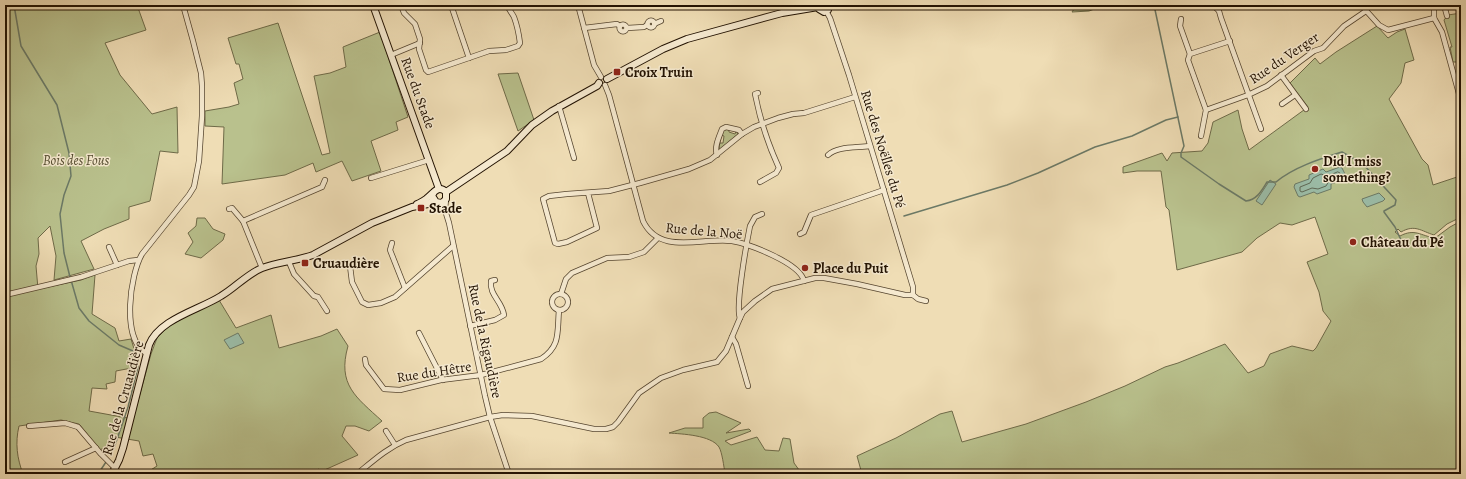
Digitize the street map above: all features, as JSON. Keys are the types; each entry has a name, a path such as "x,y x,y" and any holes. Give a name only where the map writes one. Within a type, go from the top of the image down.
{"main road":[{"name":"Rue du Stade","path":"373,5 429,160 436,190 432,196 437,202"},
{"path":"819,6 822,12 828,7"},
{"name":"Rue de la Cruaudière","path":"115,472 123,448 146,353 151,339 160,329 222,296 262,268 313,255 372,223 412,207 437,202 507,152 532,126 560,106 663,49 687,39 782,13 819,6"},
{"path":"412,207 426,199 436,190 446,196"}],"street":[{"path":"146,353 139,347 134,339 130,306 132,281 138,260 189,195 194,186 197,174 202,116 202,86 196,54 183,5"},
{"path":"401,5 404,13 415,24 420,38 419,49 428,72 489,51 506,50 518,46 520,43 513,16 507,5"},
{"path":"451,5 469,58"},
{"name":"Rue de la Noë","path":"578,5 594,65 610,95 632,184 643,221 648,228 658,238 666,241 683,243 732,241 746,245 786,261 801,273 804,281"},
{"path":"1213,5 1219,12 1230,41 1260,129"},
{"path":"1361,5 1380,25 1388,30 1434,18"},
{"path":"1432,5 1434,10 1434,18 1442,32 1461,101"},
{"path":"1444,5 1447,16"},
{"name":"Rue des Noëlles du Pé","path":"828,7 832,25 914,287 913,295"},
{"name":"Rue du Verger","path":"1206,110 1248,95 1267,86 1314,51 1323,48 1344,26 1366,10"},
{"path":"1181,19 1180,26 1190,54 1188,60 1206,110 1206,117 1201,136"},
{"path":"584,28 617,24 620,26 624,24 627,28 644,27 648,25 647,23 650,21 654,24 661,21"},
{"path":"1190,54 1230,41"},
{"path":"392,55 420,43"},
{"path":"1281,75 1306,109"},
{"path":"758,93 755,94 762,124 779,168 776,173 760,182"},
{"path":"1282,104 1295,95"},
{"path":"588,193 597,228 567,242 558,244 555,243 543,199 549,196 609,191 689,169 703,164 717,155 742,134 762,124 855,97"},
{"path":"560,106 574,158"},
{"path":"717,155 717,144 722,129 726,127 739,130 742,134"},
{"path":"828,155 839,148 852,149 870,146"},
{"path":"371,178 429,160"},
{"path":"243,221 322,186 325,180"},
{"path":"800,234 804,232 811,215 884,190"},
{"name":"Rue de la Rigaudière","path":"446,196 445,210 490,417 509,474"},
{"name":"Rue de la Rigaudière","path":"437,202 445,210"},
{"path":"229,209 232,208 243,221 262,268"},
{"path":"740,318 738,312 739,298 750,226 755,217 762,214"},
{"path":"561,294 566,296 569,303 564,309 559,310 554,307 552,302 554,297 561,294 566,279 572,273 607,258 629,257 644,252 658,238"},
{"path":"392,244 390,250 405,288"},
{"path":"109,246 117,265"},
{"path":"350,266 352,282 362,302 368,305 381,303 395,297 453,246"},
{"path":"5,295 81,277 129,261 138,260"},
{"path":"289,262 294,274 314,296 318,297 327,311"},
{"path":"357,474 384,451 406,440 490,417 503,415 532,416 594,428 606,429 613,427 639,393 661,378 683,370 718,362 726,351 740,318 755,301 766,292 776,287 824,278 905,295 913,295 926,302"},
{"path":"470,326 495,320 504,315 503,307 493,294 490,287 491,281 495,280"},
{"name":"Rue du Hêtre","path":"365,359 366,365 384,389 391,390 400,390 443,380 481,375 541,359 548,355 554,349 557,342 559,310"},
{"path":"419,333 443,380"},
{"path":"732,337 736,344 748,386"},
{"path":"29,426 65,423 78,427 115,472"},
{"path":"386,431 395,445"},
{"path":"65,462 96,448"}],"green space":[{"name":"Bois des Fous","path":"5,5 137,5 146,30 105,43 120,75 152,114 177,107 178,153 160,151 150,201 129,207 129,219 104,229 81,241 94,269 54,280 56,256 50,226 38,238 39,254 36,266 38,289 81,280 95,275 92,314 115,328 119,341 131,339 136,355 137,367 116,371 115,382 106,384 107,389 92,388 89,411 133,419 151,354 157,338 170,325 219,300 236,328 271,315 279,348 321,336 337,329 348,346 345,359 347,381 351,389 364,405 382,421 369,431 355,426 346,426 342,436 358,455 320,472 319,469 304,474 147,474 146,473 157,466 153,454 143,456 139,441 115,437 112,443 100,450 79,424 61,420 19,426 17,450 23,474 5,474"},
{"path":"1105,5 1089,11 1072,12 1076,6"},
{"path":"1461,13 1461,62 1453,62 1450,47 1452,47 1444,20 1448,15"},
{"path":"278,23 322,155 330,153 314,76 330,73 346,67 343,47 380,32 408,117 396,122 398,130 371,141 381,171 352,181 342,161 316,172 313,163 285,175 222,184 224,127 205,126 205,111 239,104 234,83 243,79 239,64 236,64 228,38"},
{"path":"1377,26 1388,38 1405,29 1414,60 1405,63 1401,83 1389,99 1422,159 1428,165 1433,185 1460,176 1461,179 1461,217 1447,224 1434,235 1414,228 1401,232 1398,229 1395,232 1400,236 1410,233 1418,233 1435,238 1461,221 1461,474 862,474 857,456 896,438 940,414 952,411 962,442 1026,424 1086,402 1165,367 1225,344 1248,373 1264,366 1270,354 1292,346 1313,351 1331,321 1323,311 1319,292 1307,262 1328,254 1315,217 1292,225 1280,223 1257,238 1242,252 1177,270 1169,210 1166,207 1161,171 1137,171 1123,173 1123,167 1162,153 1167,161 1172,153 1202,151 1208,143 1213,122 1238,110 1249,150 1308,107 1290,83 1315,58 1320,64"},
{"path":"518,73 534,120 518,131 498,74"},
{"path":"729,129 729,132 735,134 736,131 738,134 719,150 719,143 723,143 724,136 721,135 723,130"},
{"path":"197,218 205,218 213,229 225,234 223,240 201,258 185,254 193,242 188,233 196,226"},
{"path":"716,412 741,423 726,433 749,429 751,431 725,441 731,445 757,437 765,450 779,451 783,438 790,439 794,463 802,474 725,474 721,452 715,443 696,436 669,433 685,428 703,428 703,418 709,413"}],"water":[{"path":"1340,167 1346,176 1345,179 1331,184 1331,189 1317,194 1314,192 1300,197 1298,196 1294,187 1295,184 1309,179 1309,175 1323,169 1326,172"},
{"path":"1270,180 1276,184 1262,205 1256,201"},
{"path":"1379,193 1385,199 1367,207 1362,199"},
{"path":"238,333 244,343 230,349 224,340"}],"waterway":[{"path":"14,5 21,46 57,105 69,153 71,176 64,195 60,214 64,253 70,277"},
{"path":"1154,5 1184,146 1181,157 1246,201 1256,197 1267,182 1276,182 1299,168 1342,152 1363,164 1396,200 1395,205 1384,212 1395,227 1401,240"},
{"path":"904,216 1007,185 1038,173 1095,147 1132,136 1166,120 1178,117"},
{"path":"71,280 79,308 89,321 119,345 133,351 138,367 128,407 114,448"},
{"path":"98,474 106,462"}],"place":[{"name":"Croix Truin","path":"617,72"},
{"name":"Did I miss something?","path":"1315,169"},
{"name":"Stade","path":"421,208"},
{"name":"Château du Pé","path":"1353,242"},
{"name":"Cruaudière","path":"305,263"},
{"name":"Place du Puit","path":"805,268"}]}
